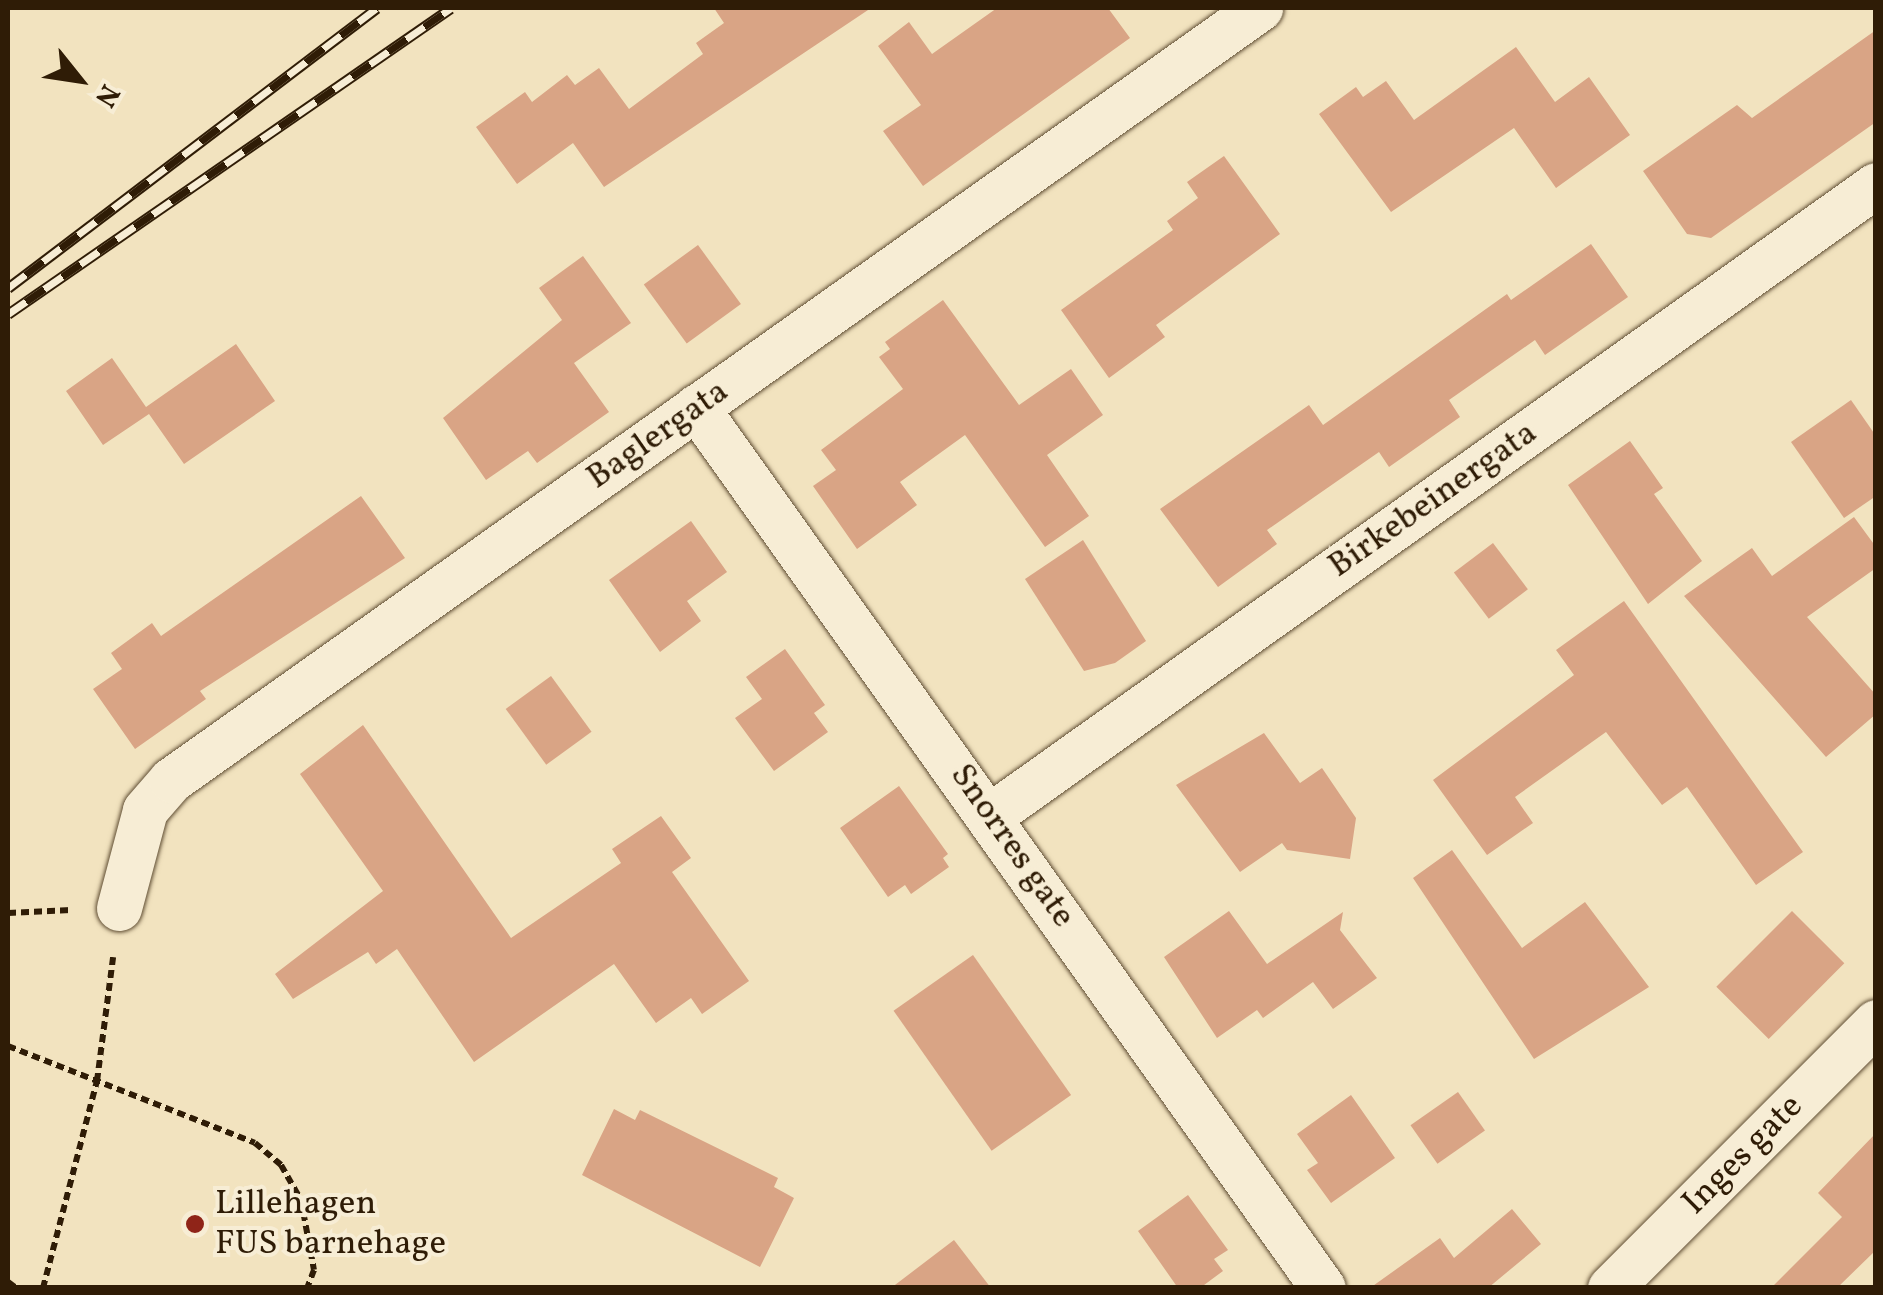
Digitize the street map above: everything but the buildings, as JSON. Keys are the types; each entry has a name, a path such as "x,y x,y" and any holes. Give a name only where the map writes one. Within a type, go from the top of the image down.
{"street":[{"name":"Baglergata","path":"119,908 145,810 170,780 1260,8"},
{"name":"Birkebeinergata","path":"991,815 1876,185"},
{"name":"Snorres gate","path":"696,407 991,815 1324,1288"},
{"name":"Inges gate","path":"1610,1288 1876,1022"}],"path":[{"path":"8,914 119,908 97,1080 43,1288"},
{"path":"8,1046 254,1142 282,1165 311,1232 314,1270 306,1288"},
{"path":"8,1282 16,1288"}],"railway":[{"path":"8,288 377,8"},
{"path":"8,314 451,8"}],"place":[{"name":"Lillehagen FUS barnehage","path":"195,1224"}]}
